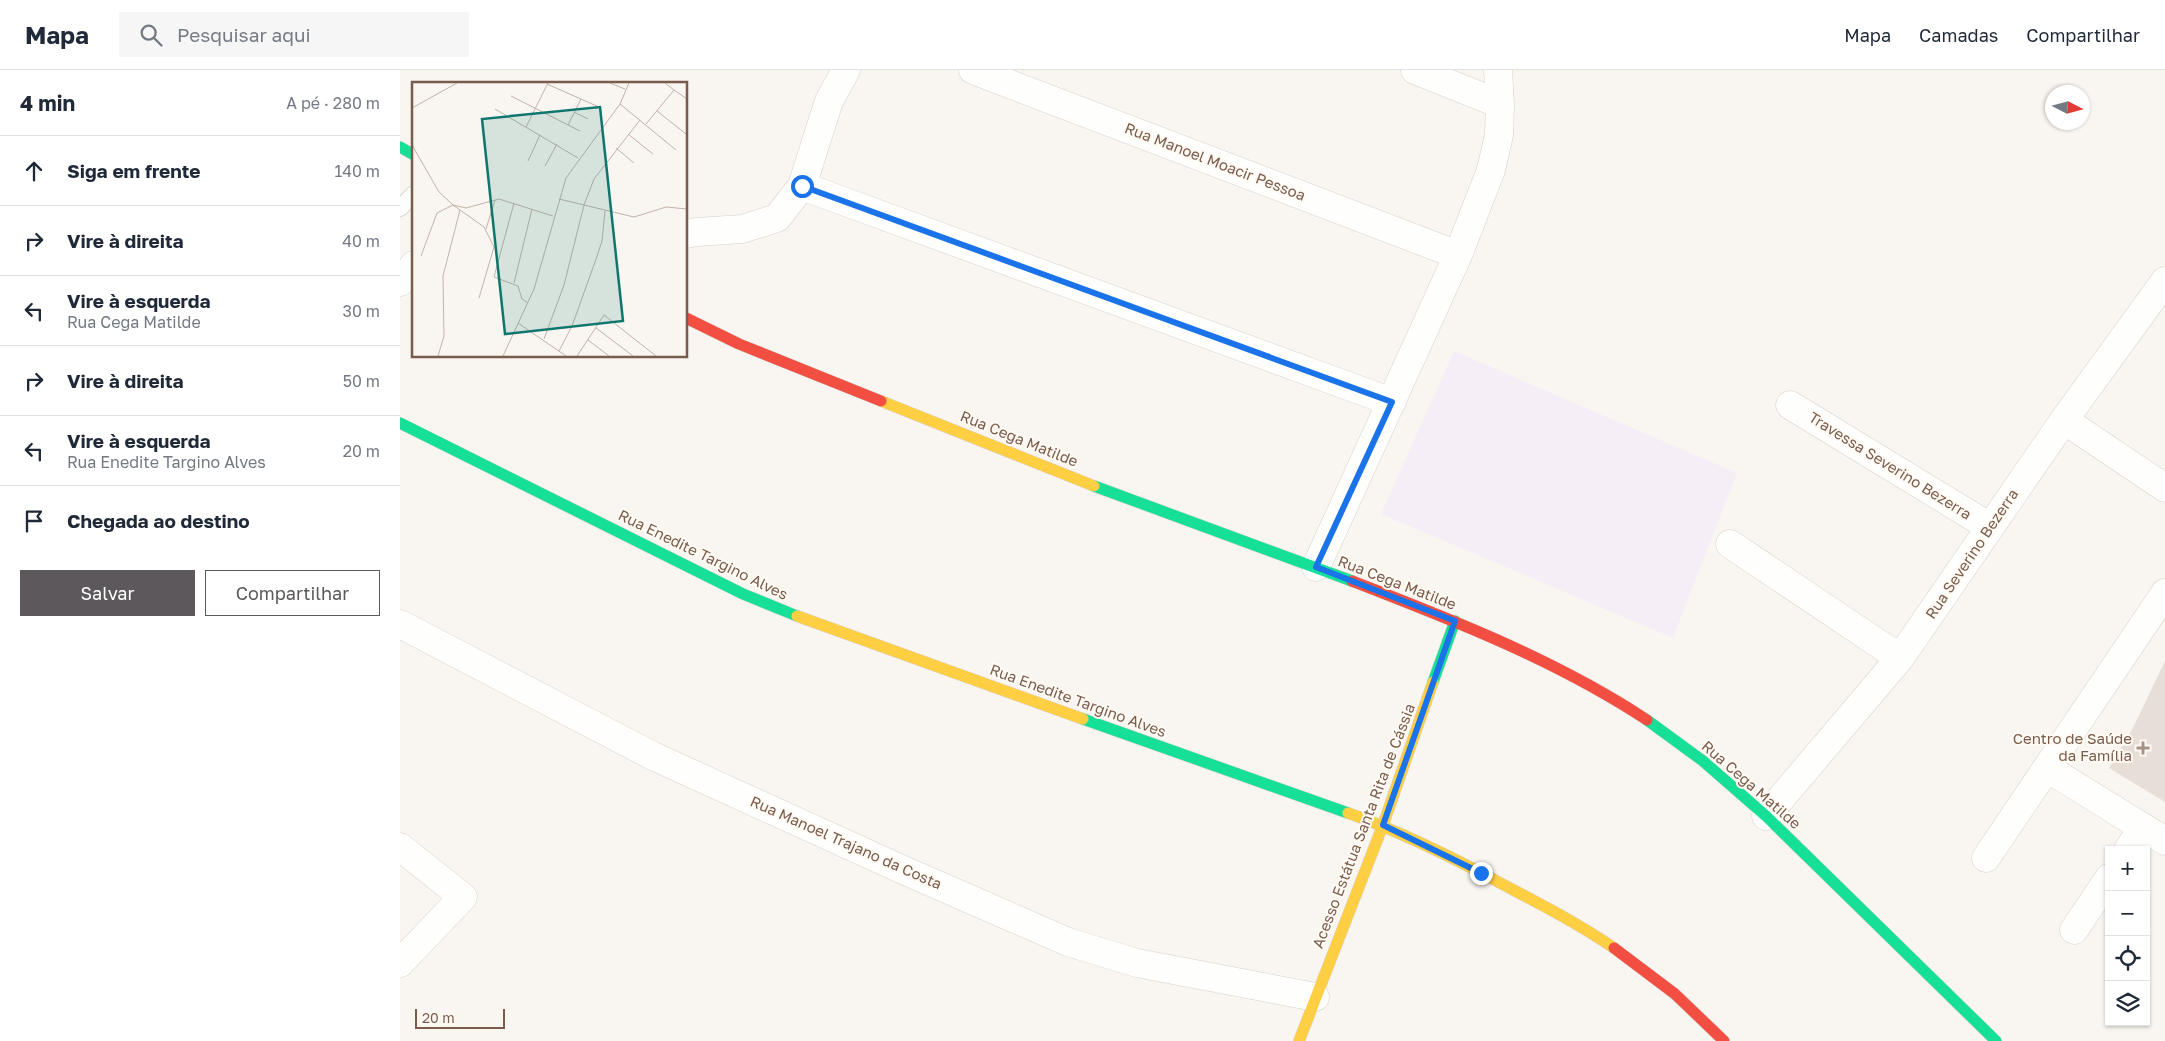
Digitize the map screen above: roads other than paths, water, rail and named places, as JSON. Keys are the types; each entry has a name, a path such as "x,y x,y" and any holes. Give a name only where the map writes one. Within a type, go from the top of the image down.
{"street":[{"path":"688,234 742,229 777,218 802,186 828,100 846,70"},
{"name":"Rua Manoel Moacir Pessoa","path":"973,70 1458,255"},
{"path":"1415,70 1500,104"},
{"path":"1316,567 1458,255 1491,170 1499,135 1498,70"},
{"path":"400,147 412,154"},
{"path":"802,186 1392,402"},
{"path":"400,282 412,267"},
{"name":"Rua Severino Bezerra","path":"1766,816 1900,658 2064,420 2165,281"},
{"name":"Rua Cega Matilde","path":"688,319 739,344 1142,505 1316,567 1455,621 1579,680 1616,700 1703,761 1766,816 1996,1041"},
{"name":"Travessa Severino Bezerra","path":"1790,405 1990,528"},
{"path":"2064,420 2165,488"},
{"name":"Rua Enedite Targino Alves","path":"400,423 743,594 822,627 1383,825 1481,873 1585,928 1628,957 1675,994 1724,1041"},
{"path":"1730,544 1900,658"},
{"path":"1986,858 2165,593"},
{"name":"Acesso Estátua Santa Rita de Cássia","path":"1299,1041 1383,825 1455,621"},
{"name":"Rua Manoel Trajano da Costa","path":"400,624 654,756 901,869 1068,942 1137,963 1315,996"},
{"path":"2047,768 2154,834 2134,846"},
{"path":"400,847 463,896 400,963"},
{"path":"2074,930 2105,884"}],"lane":[{"path":"400,208 412,196"}],"place":[{"name":"Centro de Saúde da Família","path":"2143,748"}]}
